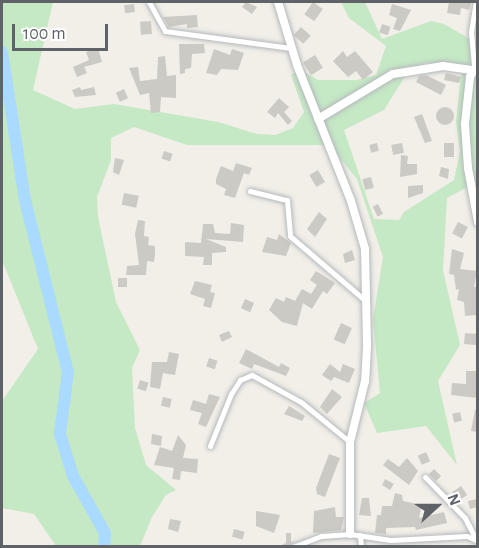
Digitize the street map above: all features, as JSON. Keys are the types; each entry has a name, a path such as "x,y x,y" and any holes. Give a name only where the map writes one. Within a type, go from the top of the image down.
{"street":[{"path":"149,2 161,28 170,32 291,48"},
{"path":"278,2 291,48 362,234 368,303 365,381 350,442 350,534"},
{"path":"476,2 471,32 474,66 465,140 477,222"},
{"path":"318,120 393,74 443,66 474,66"},
{"path":"250,191 287,200 290,236 368,303"},
{"path":"210,446 231,394 240,380 252,375 301,402 350,442"},
{"path":"295,546 321,536 350,534 391,540 476,540 465,518 425,477"},
{"path":"360,535 361,546"}],"green space":[{"path":"2,2 53,2 33,90 75,109 114,104 218,122 257,134 275,135 293,128 304,112 291,75 301,70 318,80 357,80 376,75 386,46 349,18 341,2 365,2 382,39 431,21 444,24 477,43 477,182 447,198 443,270 460,345 438,381 457,465 426,426 377,433 364,403 380,393 373,319 383,257 357,179 329,145 187,145 134,127 111,138 111,160 97,197 98,217 116,302 140,350 132,368 135,428 146,465 176,490 166,495 152,517 140,546 56,546 34,514 2,508 2,401 38,349 2,260","holes":["426,63 445,63 461,73 456,122 460,151 454,180 404,212 399,220 374,219 344,130 384,110 409,70"]}],"building":[{"path":"246,2 257,7 252,14 242,7"},
{"path":"313,2 323,9 314,21 304,14"},
{"path":"449,2 471,2 469,10 461,8 460,15 447,13"},
{"path":"134,4 135,12 125,13 124,5"},
{"path":"392,4 411,10 400,31 393,29 397,18 389,15"},
{"path":"197,15 198,27 187,28 187,24 169,27 163,17"},
{"path":"151,21 152,34 141,35 140,22"},
{"path":"382,24 391,27 388,35 379,33"},
{"path":"301,27 311,36 303,44 294,35"},
{"path":"179,44 204,44 205,53 192,54 191,68 185,69 185,73 180,74"},
{"path":"98,48 102,62 84,67 87,73 77,77 73,67 89,60 86,52"},
{"path":"214,49 230,55 232,49 244,53 238,70 221,69 217,75 206,73"},
{"path":"343,51 347,57 355,51 373,72 363,80 356,71 348,77 333,61"},
{"path":"315,55 323,68 311,75 303,62"},
{"path":"165,56 167,76 176,75 176,98 161,97 160,112 151,113 149,93 140,95 129,68 138,67 140,81 157,79 158,57"},
{"path":"446,73 461,77 459,83 444,80"},
{"path":"426,75 446,85 441,95 416,82 419,76"},
{"path":"80,87 81,90 94,87 96,95 75,97 72,90"},
{"path":"124,89 128,98 120,102 116,93"},
{"path":"279,98 289,107 284,112 292,121 288,125 278,113 275,118 267,112"},
{"path":"445,107 451,110 454,116 451,122 445,125 439,122 436,116 439,110"},
{"path":"422,114 432,141 425,143 414,117"},
{"path":"377,143 379,151 371,153 369,145"},
{"path":"402,143 404,153 393,155 391,145"},
{"path":"444,143 454,143 454,157 444,157"},
{"path":"164,151 173,154 170,161 162,159"},
{"path":"401,155 408,156 407,164 417,164 417,174 400,177"},
{"path":"115,158 124,160 119,175 113,172"},
{"path":"236,163 252,168 249,175 244,173 235,198 224,195 226,189 216,184 216,179 221,166 233,171"},
{"path":"441,167 449,169 448,179 439,176"},
{"path":"318,170 325,182 316,187 309,175"},
{"path":"371,177 374,188 365,190 362,179"},
{"path":"423,185 423,193 408,198 408,186"},
{"path":"124,193 139,196 136,208 122,205"},
{"path":"378,204 383,214 378,217 373,207"},
{"path":"319,212 327,219 315,237 307,229"},
{"path":"138,220 145,221 144,236 149,237 148,245 155,246 154,262 147,261 146,275 126,275 127,266 139,265 135,234"},
{"path":"458,222 468,227 462,239 452,234"},
{"path":"231,223 244,225 243,242 206,239 226,247 226,252 212,253 212,265 203,265 204,257 185,256 185,242 201,243 203,224 213,224 215,233 230,234"},
{"path":"279,234 291,243 286,256 262,252 267,237 277,240"},
{"path":"452,249 464,253 460,269 477,271 474,287 477,287 477,315 465,316 464,302 457,300 459,289 456,290 454,275 449,274"},
{"path":"352,250 355,260 345,263 343,254"},
{"path":"316,271 335,283 327,294 323,291 312,309 303,303 297,326 282,322 269,310 276,298 284,302 286,297 295,301 302,289 311,294 317,285 310,280"},
{"path":"118,278 127,278 127,287 118,287"},
{"path":"195,281 212,285 210,292 215,293 211,308 203,306 205,299 190,294"},
{"path":"245,299 254,303 250,312 241,308"},
{"path":"341,323 352,328 345,344 334,339"},
{"path":"229,331 232,337 222,342 219,335"},
{"path":"465,333 477,334 476,345 464,344"},
{"path":"246,349 279,367 281,363 290,368 286,376 254,364 252,369 239,363"},
{"path":"169,352 179,354 175,375 163,373 160,389 150,387 152,362 167,362"},
{"path":"209,358 218,361 215,369 206,367"},
{"path":"330,364 340,372 343,364 355,369 349,383 334,377 331,381 322,375"},
{"path":"466,371 477,371 477,398 451,395 452,383 466,384"},
{"path":"140,380 149,383 146,391 137,389"},
{"path":"332,389 342,397 327,414 320,407"},
{"path":"209,394 220,397 206,427 198,424 202,413 190,410 193,400 206,404"},
{"path":"163,397 172,399 170,408 161,406"},
{"path":"289,406 305,416 302,421 284,414"},
{"path":"475,410 477,410 477,432 471,431"},
{"path":"460,412 462,421 454,423 452,414"},
{"path":"152,434 162,436 161,446 151,444"},
{"path":"178,435 186,445 183,458 198,459 197,473 181,471 180,480 172,479 174,468 154,465 160,447 172,451"},
{"path":"426,452 430,461 422,465 418,456"},
{"path":"329,454 340,458 325,497 317,494 316,488"},
{"path":"407,458 418,471 409,485 383,465 388,459 399,467"},
{"path":"434,469 441,476 436,481 429,474"},
{"path":"385,479 394,484 390,490 382,485"},
{"path":"461,486 467,495 458,501 452,492"},
{"path":"395,493 402,495 403,501 422,505 419,518 444,512 447,523 416,530 415,527 386,528 386,534 375,533 377,515 381,515 382,506 392,506"},
{"path":"362,498 369,498 371,516 359,515"},
{"path":"477,499 477,507 470,509 468,501"},
{"path":"335,507 336,517 344,517 341,530 313,533 314,511"},
{"path":"256,511 280,515 274,533 256,526"},
{"path":"170,519 181,521 178,532 168,529"},
{"path":"234,529 245,532 243,540 232,537"},
{"path":"286,533 291,533 291,542 295,541 290,546 280,546 286,543"}],"waterway":[{"path":"2,52 25,200 68,372 60,434 73,476 105,533 104,546"}]}
